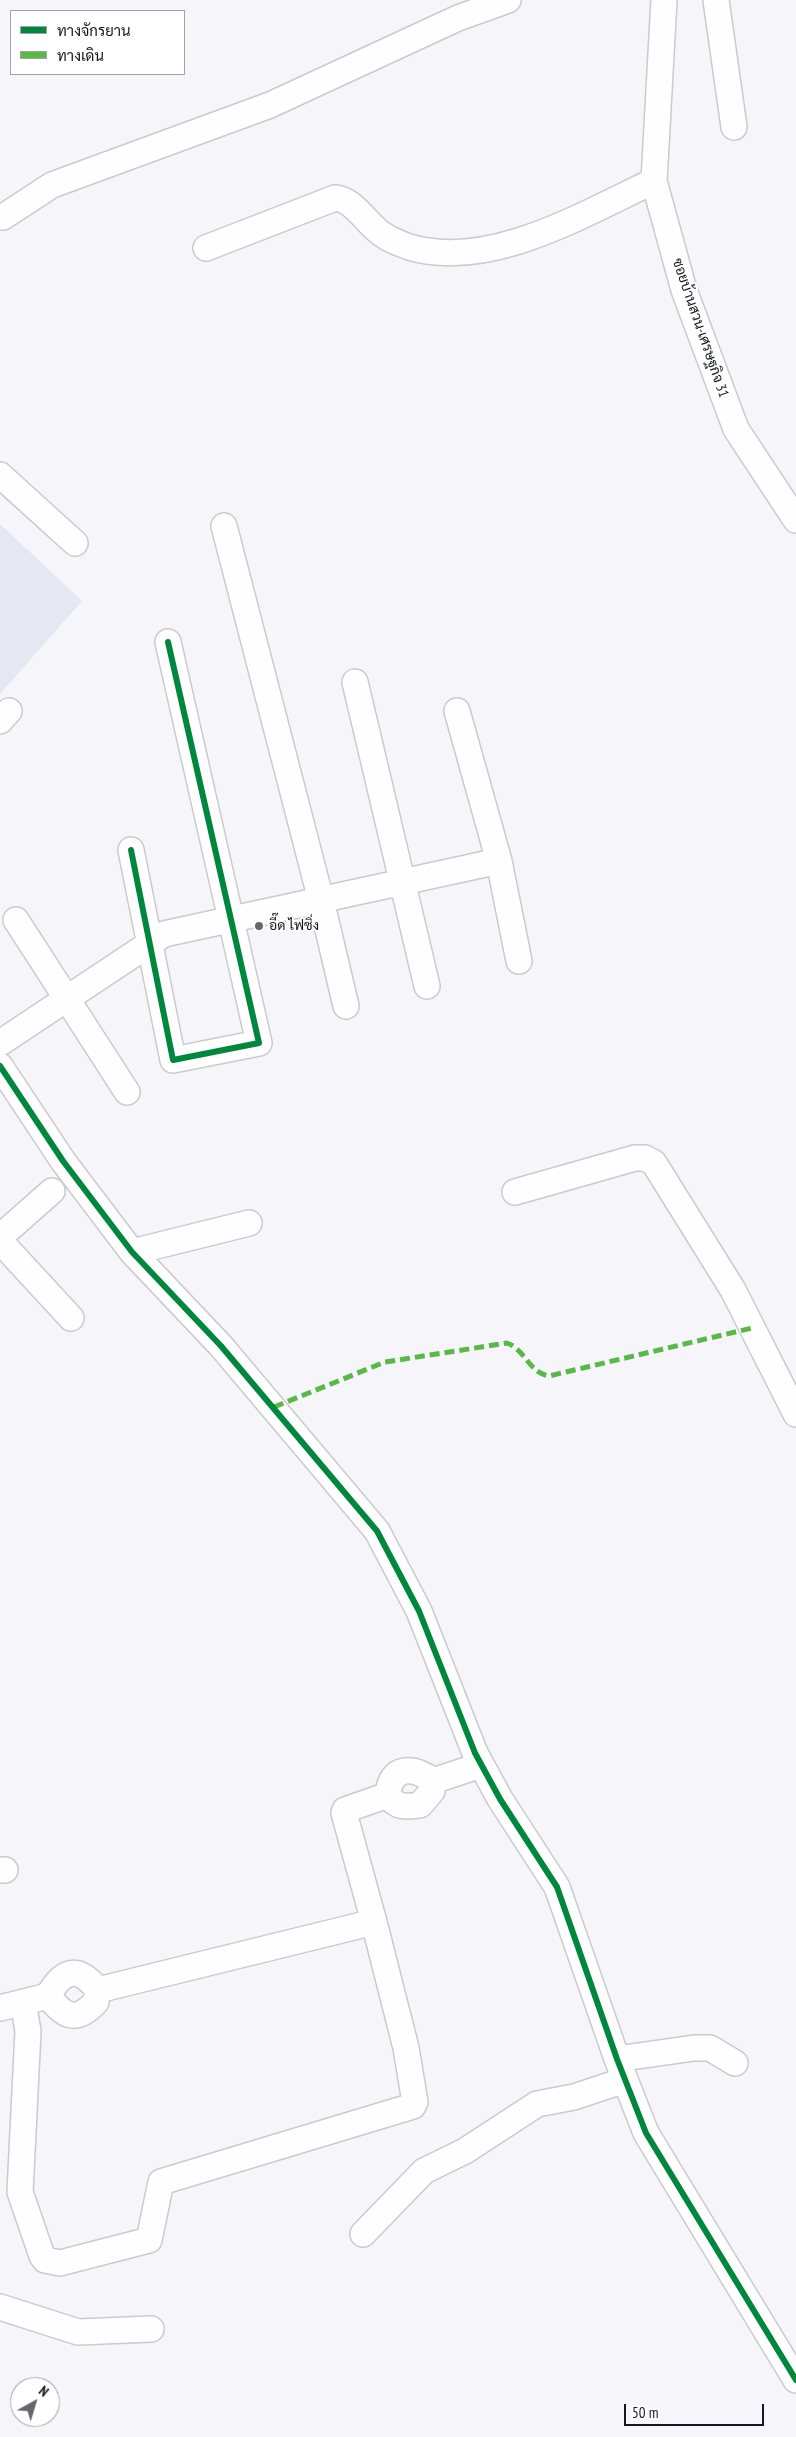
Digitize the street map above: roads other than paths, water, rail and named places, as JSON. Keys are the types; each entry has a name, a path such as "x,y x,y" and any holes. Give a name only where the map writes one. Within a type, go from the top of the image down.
{"street":[{"path":"0,217 3,217 52,185 270,105 458,18 508,0"},
{"name":"ซอยบ้านสวน-เศรษฐกิจ 31","path":"664,0 654,181 684,290 736,429 796,520"},
{"path":"716,0 734,128"},
{"path":"206,248 335,198 344,199 385,236 410,247 459,252 496,249 520,241 654,181"},
{"path":"0,475 75,543"},
{"path":"224,526 321,900 346,1006"},
{"path":"131,850 173,1060 259,1043 168,642"},
{"path":"355,682 427,986"},
{"path":"457,711 499,861 519,961"},
{"path":"0,1043 164,934 499,861"},
{"path":"16,920 127,1092"},
{"path":"0,1066 63,1161 132,1252 221,1346 377,1531 419,1610 481,1765 500,1799 557,1886 621,2070 646,2133 796,2380"},
{"path":"514,1192 635,1158 645,1158 654,1163 733,1290 796,1414"},
{"path":"0,1237 52,1191"},
{"path":"132,1252 248,1223"},
{"path":"0,1241 71,1318"},
{"path":"98,1990 85,1976 75,1973 66,1974 56,1981 48,1996 12,2005 28,2031 20,2192 42,2256 45,2260 60,2263 149,2240 161,2182 413,2106 415,2102 406,2048 344,1813 347,1808 388,1795 392,1802 400,1806 420,1805 432,1791 433,1781 481,1765"},
{"path":"98,1990 374,1922"},
{"path":"48,1996 58,2008 70,2016 78,2016 96,2002 98,1990"},
{"path":"363,2234 424,2171 466,2151 537,2104 574,2097 621,2070 694,2048 710,2048 735,2063"},
{"path":"0,2307 78,2332 151,2328"}],"place":[{"name":"อี๊ด ไฟซิ่ง","path":"259,926"}]}
